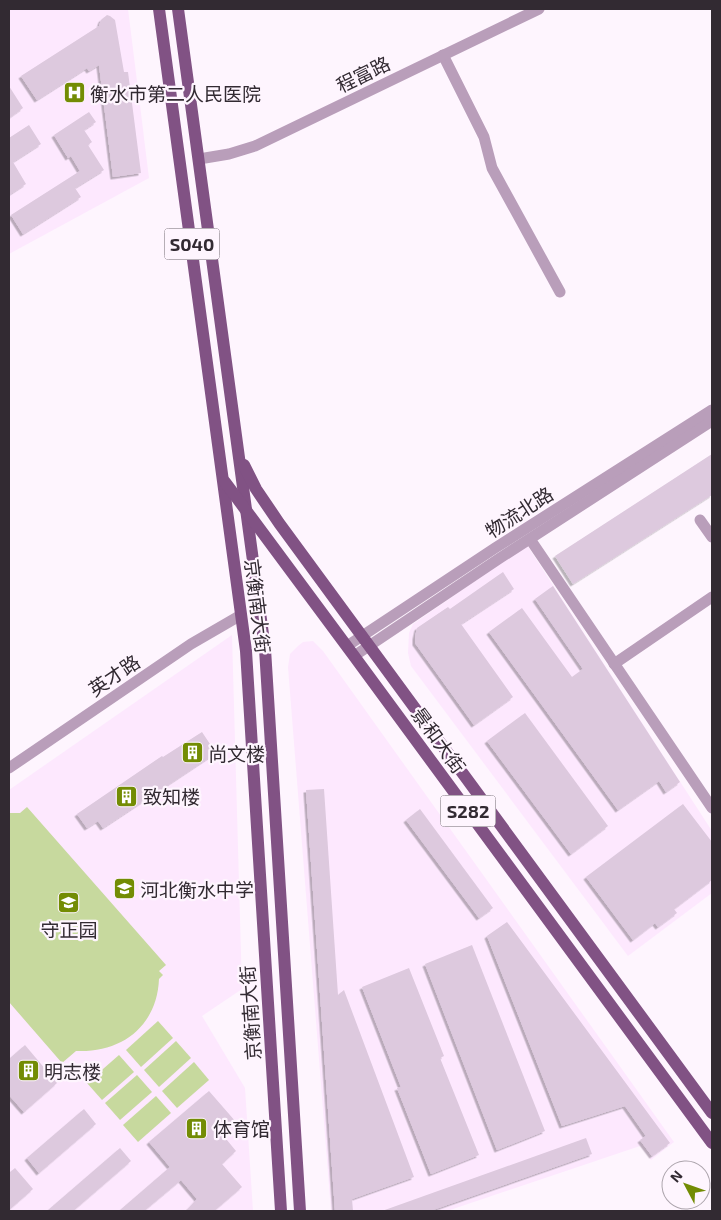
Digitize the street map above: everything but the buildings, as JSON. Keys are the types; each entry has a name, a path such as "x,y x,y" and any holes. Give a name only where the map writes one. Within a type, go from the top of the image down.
{"main road":[{"name":"京衡南大街","path":"159,9 246,651 282,1211"},
{"name":"京衡南大街","path":"178,9 265,649 300,1211"},
{"name":"景和大街","path":"238,449 256,489 279,523 712,1113"},
{"name":"景和大街","path":"223,480 351,651 712,1143"}],"street":[{"name":"程富路","path":"199,159 229,154 255,146 539,9"},
{"path":"443,55 484,138 492,168 560,292"},
{"name":"物流北路","path":"366,641 494,548 712,410"},
{"name":"物流北路","path":"351,651 508,553 712,421"},
{"path":"700,520 712,537"},
{"path":"532,542 712,808"},
{"path":"614,664 712,597"},
{"name":"英才路","path":"9,768 191,644 241,615"}],"shaded area":[{"name":"衡水市第二人民医院","path":"9,9 128,9 149,178 9,254"},
{"path":"527,545 712,831 712,893 628,956 411,666 408,653 409,633 413,624"},
{"name":"河北衡水中学","path":"232,635 242,989 202,1016 245,1088 253,1211 9,1211 9,790"},
{"path":"313,641 323,651 674,1142 651,1160 640,1146 447,1211 331,1211 288,667 290,654 303,642"}],"green space":[{"path":"27,807 166,965 159,971 163,975 159,979 157,996 152,1010 144,1023 134,1033 108,1047 76,1051 62,1063 9,1002 9,813 20,813"},
{"path":"158,1021 173,1038 141,1067 126,1050"},
{"path":"176,1041 191,1058 159,1087 144,1070"},
{"path":"119,1055 134,1072 102,1100 87,1083"},
{"path":"194,1062 209,1080 177,1108 162,1091"},
{"path":"137,1075 152,1092 120,1120 105,1103"},
{"path":"156,1096 171,1113 138,1142 123,1125"}],"place":[{"name":"衡水市第二人民医院","path":"74,93"},
{"name":"尚文楼","path":"192,753"},
{"name":"致知楼","path":"127,796"},
{"name":"河北衡水中学","path":"124,889"},
{"name":"守正园","path":"69,903"},
{"name":"明志楼","path":"28,1071"},
{"name":"体育馆","path":"197,1128"}]}
